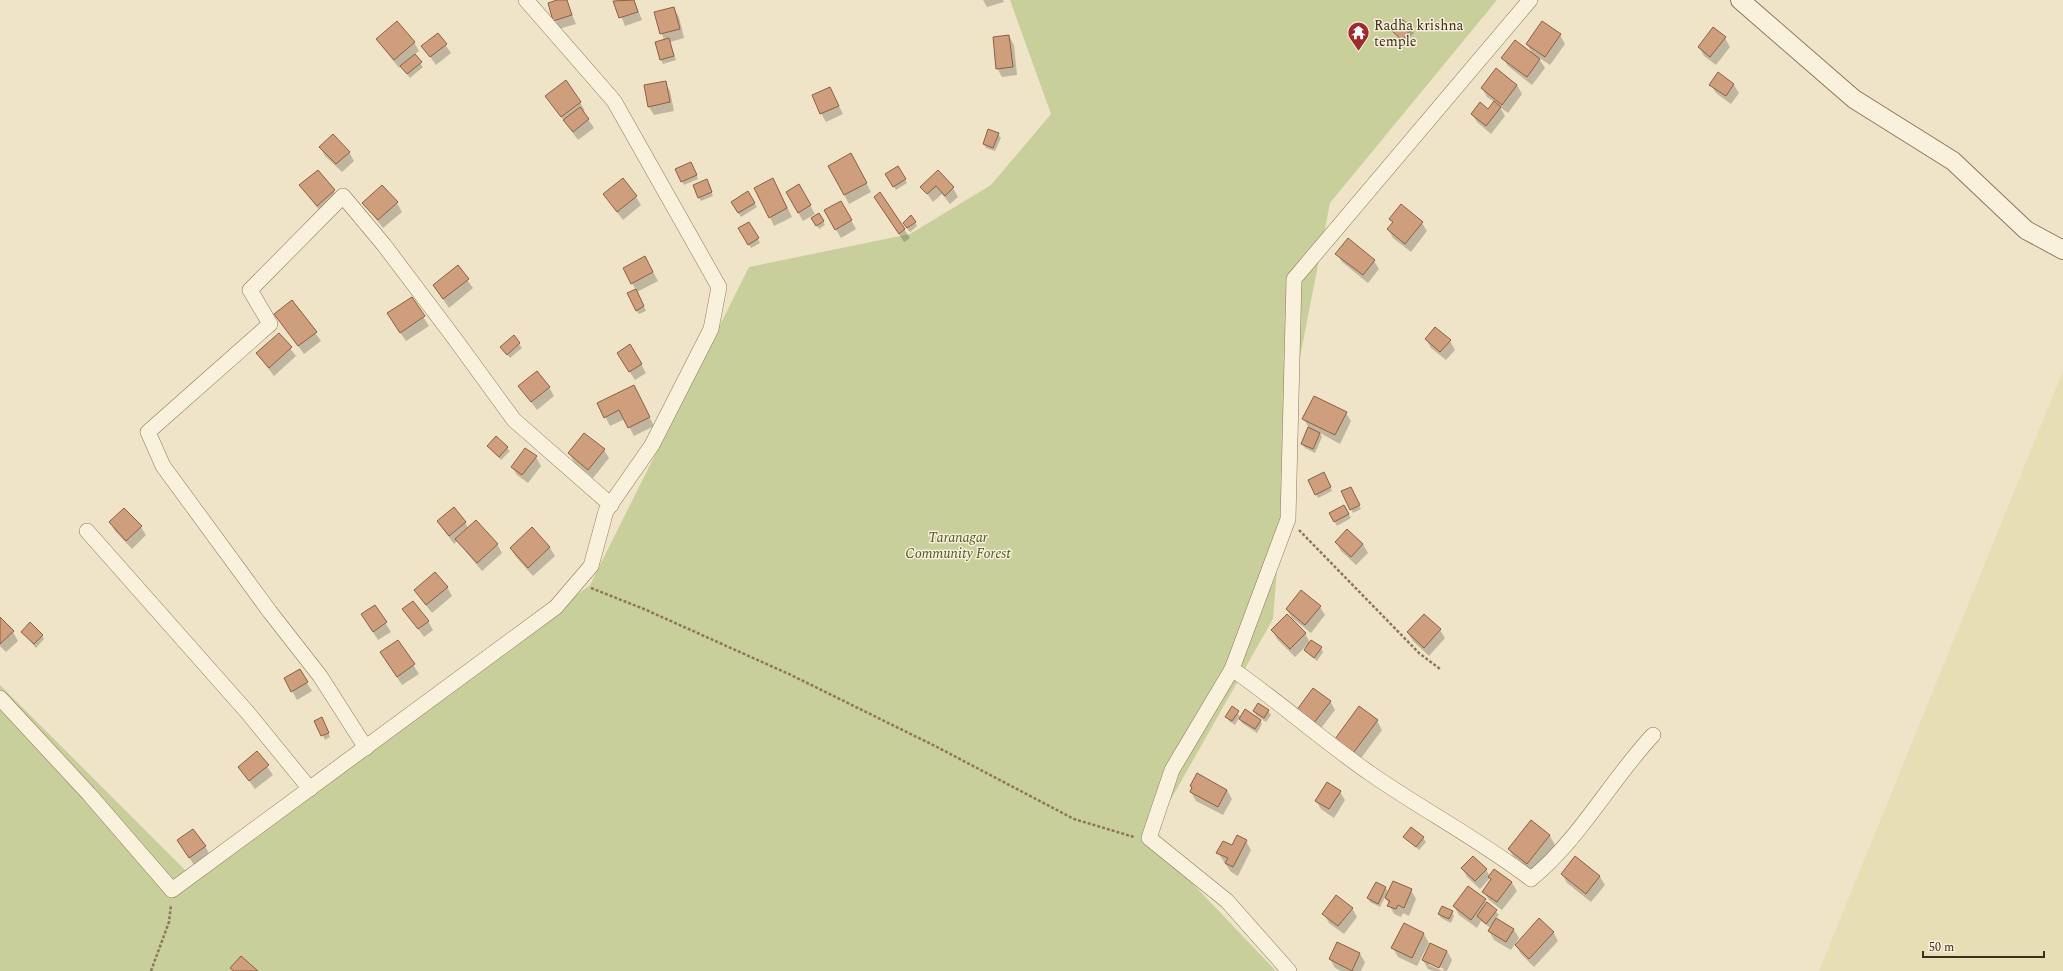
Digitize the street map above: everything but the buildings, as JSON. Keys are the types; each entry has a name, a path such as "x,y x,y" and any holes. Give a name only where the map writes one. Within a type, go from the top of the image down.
{"street":[{"path":"0,698 89,794 172,890 556,607 591,566 606,511 652,445 711,329 719,287 614,101 526,0"},
{"path":"1289,971 1227,901 1149,838 1172,770 1232,669 1288,519 1294,279 1530,0"},
{"path":"1740,0 1854,99 1953,161 2026,230 2063,250"},
{"path":"366,748 320,676 270,612 164,466 148,432 270,324 250,290 343,196 384,245 514,420 611,505"},
{"path":"86,530 248,713 310,789"},
{"path":"1232,669 1262,690 1370,773 1463,834 1498,854 1531,879 1556,857 1596,809 1634,755 1653,735"}],"path":[{"path":"1288,519 1419,653 1440,669"},
{"path":"577,582 644,609 791,675 937,747 1074,818 1131,837 1149,838"},
{"path":"151,971 169,922 172,890"}],"shaded area":[{"path":"2063,371 2063,971 1819,971 2007,509"}],"green space":[{"name":"Taranagar Community Forest","path":"1010,0 1497,0 1330,203 1290,409 1273,619 1149,838 1276,971 0,971 0,685 196,881 590,585 749,267 910,234 991,185 1051,114"}],"place":[{"name":"Radha krishna temple","path":"1359,52"}]}
